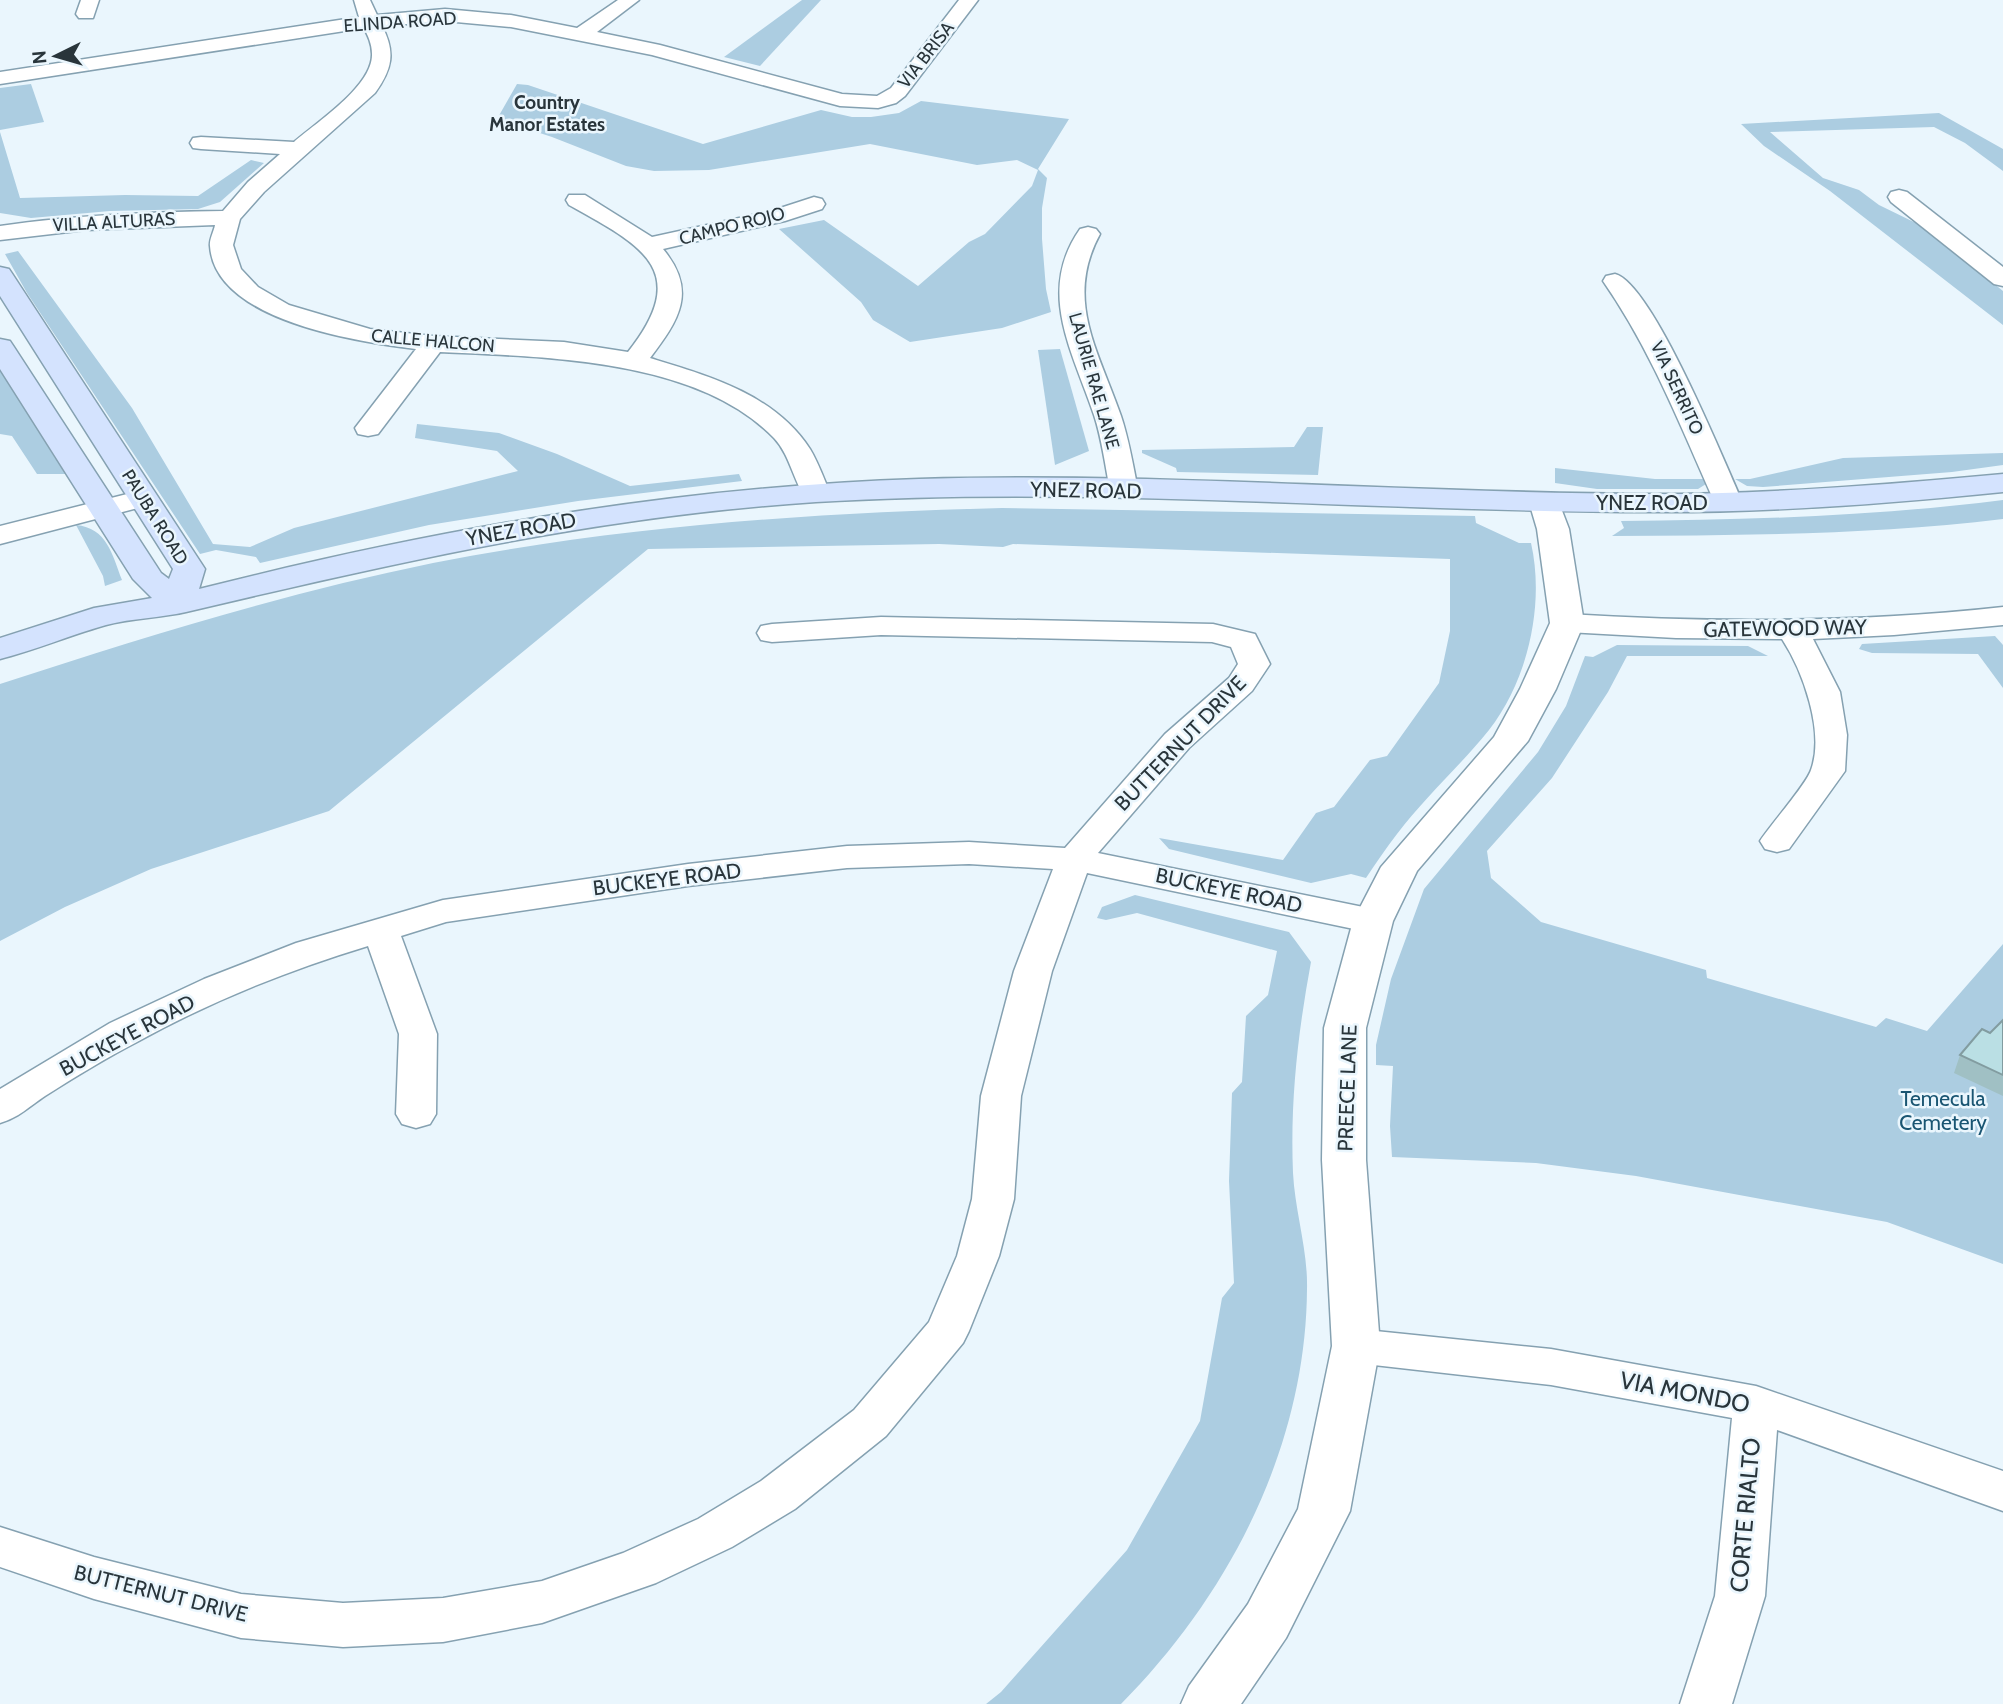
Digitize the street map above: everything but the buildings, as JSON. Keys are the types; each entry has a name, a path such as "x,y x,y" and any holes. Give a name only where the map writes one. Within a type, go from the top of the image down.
{"main road":[{"name":"PAUBA ROAD","path":"0,275 189,569 178,604 149,579 0,347"},
{"name":"YNEZ ROAD","path":"0,649 108,615 178,604 369,557 558,522 666,507 816,493 967,488 1545,502 1728,501 1910,493 2003,483"},
{"name":"YNEZ ROAD","path":"0,673 120,633 178,604"}],"street":[{"path":"581,34 630,0"},
{"name":"VIA BRISA","path":"877,102 889,99 898,92 969,0"},
{"path":"229,218 256,187 368,89 380,72 383,47 365,11"},
{"name":"ELINDA ROAD","path":"0,78 365,11 511,21 714,64 840,100 877,102"},
{"path":"201,143 298,149"},
{"path":"1899,197 2003,279"},
{"path":"577,200 649,245 670,274 671,299 666,319 649,345 634,361"},
{"name":"CAMPO ROJO","path":"649,245 777,216 814,204"},
{"name":"VILLA ALTURAS","path":"0,233 40,226 110,220 229,218"},
{"name":"CALLE HALCON","path":"229,218 222,245 230,271 249,292 280,310 368,336 433,344 564,350 634,361 697,381 743,401 783,432 798,452 816,493"},
{"name":"LAURIE RAE LANE","path":"1088,234 1072,261 1068,288 1078,334 1109,420 1124,490"},
{"name":"VIA SERRITO","path":"1615,281 1640,312 1672,368 1728,501"},
{"path":"368,428 433,344"},
{"path":"0,519 138,491"},
{"path":"0,535 97,501"},
{"path":"1545,502 1553,529 1567,623"},
{"name":"GATEWOOD WAY","path":"1567,623 1663,629 1791,629 1900,625 2003,615"},
{"name":"PREECE LANE","path":"1209,1704 1267,1621 1324,1511 1356,1346 1345,1160 1345,1028 1373,921 1400,867 1510,741 1538,689 1567,623"},
{"name":"BUTTERNUT DRIVE","path":"0,1547 94,1578 242,1616 343,1625 443,1620 542,1602 639,1568 715,1533 778,1495 870,1423 947,1331 978,1256 993,1199 1001,1096 1033,971 1074,859 1177,741 1241,684 1254,664 1244,641 1213,633 881,626 772,633"},
{"path":"1777,841 1828,771 1831,735 1824,692 1806,652 1791,629"},
{"name":"BUCKEYE ROAD","path":"0,1109 30,1087 124,1032 217,988 309,951 380,929 443,911 497,902 847,857 969,853 1074,859 1373,921"},
{"path":"380,929 418,1034 416,1114"},
{"name":"VIA MONDO","path":"1356,1346 1550,1367 1756,1404 2003,1491"},
{"name":"CORTE RIALTO","path":"1706,1704 1740,1596 1756,1404"}],"green space":[{"path":"802,0 821,0 760,66 724,57"},
{"path":"31,84 44,122 0,130 0,88"},
{"path":"517,84 528,85 703,144 821,110 852,117 871,117 899,113 921,101 1069,119 1038,169 1047,178 1042,208 1042,239 1046,289 1051,312 1002,328 910,342 873,320 861,302 779,229 824,220 918,286 969,242 985,234 1032,186 1038,170 1017,160 977,165 870,144 709,170 654,171 626,166 497,119"},
{"path":"1939,113 2003,149 2003,171 1965,143 1934,127 1770,132 1823,178 1859,190 1879,205 1922,226 2003,291 2003,325 1830,191 1764,146 1741,124"},
{"path":"0,132 20,198 198,196 251,160 264,163 220,202 198,209 110,211 31,218 0,213"},
{"path":"18,251 132,408 213,544 250,547 294,528 518,471 497,451 415,438 417,424 499,433 557,454 630,486 739,474 742,481 578,501 429,525 260,563 256,557 216,550 200,554 27,293 5,254"},
{"path":"1060,349 1089,451 1055,465 1038,350"},
{"path":"0,367 55,458 69,474 37,474 12,436 0,434"},
{"path":"1307,427 1323,427 1318,475 1177,472 1176,468 1142,453 1142,450 1294,447"},
{"path":"2003,453 2003,465 1952,472 1763,487 1747,486 1735,479 1750,479 1843,458"},
{"path":"1555,468 1655,479 1705,479 1706,484 1698,489 1597,489 1555,483"},
{"path":"2003,500 2003,519 1954,524 1808,533 1612,536 1624,528 1621,521 1812,516"},
{"path":"1002,508 1475,516 1476,523 1519,543 1531,543 1536,591 1530,641 1514,688 1503,710 1489,730 1408,820 1366,878 1351,874 1311,883 1169,849 1159,838 1283,860 1316,813 1334,807 1370,760 1387,756 1439,683 1450,631 1450,559 1013,544 1003,547 939,544 648,549 329,811 151,869 65,907 0,941 0,684 269,602 378,575 504,550 574,539 716,524"},
{"path":"76,525 95,531 102,537 122,580 105,586 103,576"},
{"path":"1995,636 2003,645 2003,688 1978,654 1872,653 1859,649 1862,644"},
{"name":"Temecula Cemetery","path":"1617,645 1748,646 1768,656 1627,656 1608,692 1552,778 1487,851 1491,878 1541,922 1706,970 1707,978 1876,1027 1886,1018 1927,1031 2003,944 2003,1264 1887,1222 1636,1176 1536,1163 1392,1157 1390,1126 1393,1066 1376,1065 1376,1045 1391,979 1424,889 1538,752 1566,706 1585,656 1593,657"},
{"path":"1135,895 1289,932 1311,962 1302,1014 1294,1093 1293,1173 1306,1260 1307,1289 1303,1347 1293,1405 1276,1460 1254,1514 1227,1566 1196,1615 1160,1661 1121,1704 986,1704 1001,1692 1127,1550 1200,1421 1222,1298 1234,1283 1229,1181 1232,1093 1242,1082 1246,1016 1268,995 1277,951 1137,913 1106,920 1097,918 1102,907"}],"district":[{"name":"Country Manor Estates","path":"547,113"}]}
